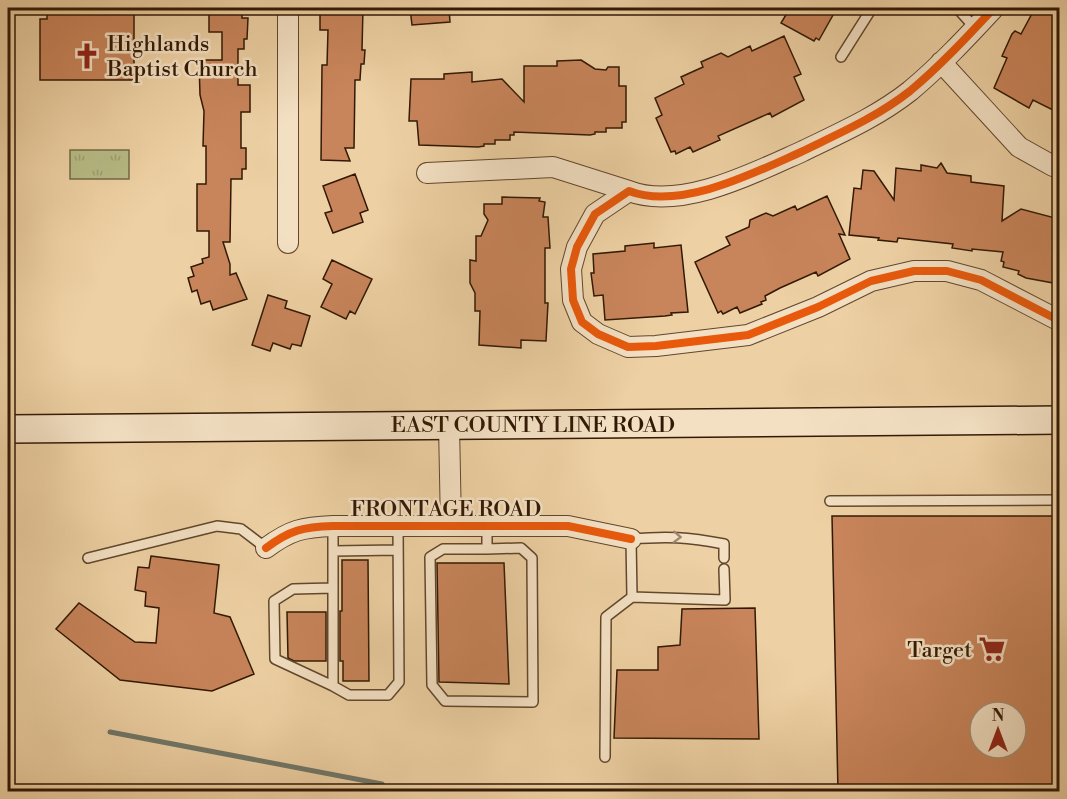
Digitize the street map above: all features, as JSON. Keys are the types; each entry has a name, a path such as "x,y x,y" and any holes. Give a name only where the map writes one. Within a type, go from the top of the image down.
{"main road":[{"name":"EAST COUNTY LINE ROAD","path":"8,429 1059,420"}],"street":[{"path":"288,8 288,243"},
{"path":"427,173 553,167 655,196 693,193 741,179 876,115 910,91 994,8"},
{"path":"941,62 1019,147 1059,167"},
{"path":"629,190 595,214 577,247 571,269 573,300 582,322 598,334 628,347 748,335 818,308 871,281 922,271 947,271 981,280 1059,321"},
{"path":"449,425 451,526"},
{"name":"FRONTAGE ROAD","path":"266,548 290,532 306,527 333,526 568,526 630,539"}],"lane":[{"path":"841,57 872,8"},
{"path":"957,8 975,28"},
{"path":"830,501 1059,500"},
{"path":"487,525 487,549"},
{"path":"88,558 217,526 241,529 266,548"},
{"path":"333,526 333,686"},
{"path":"333,588 293,589 274,601 275,659 349,695 388,695 399,682 398,526"},
{"path":"632,597 630,539 664,536 687,537 724,544 724,558"},
{"path":"521,548 532,558 533,702 445,701 432,685 430,557 443,549 487,549 521,548"},
{"path":"333,551 399,550"},
{"path":"605,757 606,617 632,597 725,600 724,569"}],"green space":[{"path":"70,150 129,150 129,179 70,179"}],"building":[{"name":"Highlands Baptist Church","path":"47,8 134,8 134,80 40,80 40,19 47,19"},
{"path":"209,8 242,8 242,18 248,18 244,49 238,49 238,85 250,85 250,112 241,112 241,148 246,148 246,169 242,169 242,179 231,179 230,242 223,242 230,264 230,275 236,273 247,299 213,310 210,301 201,304 197,290 192,292 188,278 194,276 191,267 203,263 202,259 209,257 209,231 197,231 197,184 206,184 206,146 203,146 204,111 200,95 199,62 201,60 222,60 222,32 209,32"},
{"path":"320,8 363,8 362,50 365,50 360,80 355,80 354,148 345,148 350,161 321,160 322,65 327,65 328,30 320,30"},
{"path":"410,8 449,8 450,22 412,25"},
{"path":"790,8 837,8 819,40 816,38 814,41 781,23"},
{"path":"1035,8 1059,8 1059,113 1033,100 1029,108 994,88 1007,58 1002,56 1012,34 1015,31 1021,34"},
{"path":"784,36 801,74 794,77 804,100 772,117 770,113 718,136 720,140 693,152 690,147 676,154 675,151 671,152 656,118 662,115 655,98 684,84 681,77 703,67 701,62 721,53 728,57 750,46 752,51"},
{"path":"581,60 595,69 606,70 608,67 619,67 619,86 626,86 626,122 622,122 622,128 606,128 606,132 595,132 590,135 514,132 514,135 510,135 510,140 495,140 495,144 484,144 478,147 419,145 417,121 409,121 411,79 444,79 444,74 472,72 472,82 502,79 524,102 524,66 557,66 557,61"},
{"path":"941,163 947,173 971,176 971,182 1004,186 1002,221 1021,209 1059,219 1059,284 1026,278 1018,274 1019,271 1003,267 1004,262 1001,261 1003,252 952,248 953,244 898,238 897,242 849,235 854,188 861,189 863,170 874,171 894,200 896,168 921,171 921,165 937,168"},
{"path":"355,174 368,210 360,213 363,222 333,233 325,213 332,211 323,186"},
{"path":"827,196 845,235 839,234 850,259 818,276 816,272 780,288 765,296 766,300 761,302 762,304 740,313 737,307 723,314 721,311 718,313 695,262 730,245 726,237 749,227 750,220 766,213 773,216 795,206 797,210"},
{"path":"502,197 540,198 539,201 545,202 543,217 548,217 550,248 545,248 545,303 548,303 546,341 521,340 521,348 479,345 480,311 475,311 475,293 470,283 470,260 476,261 476,236 481,236 488,220 484,214 484,204 502,204"},
{"path":"654,243 654,248 681,245 688,312 605,320 603,295 594,296 591,273 594,273 593,254 625,251 625,246"},
{"path":"332,260 372,279 355,314 350,311 346,319 321,307 332,284 323,279"},
{"path":"268,295 287,301 285,308 310,316 301,346 292,344 290,349 273,343 270,351 252,345"},
{"path":"832,516 1059,516 1059,792 838,792"},
{"path":"151,556 219,565 214,613 230,617 254,674 212,691 120,680 56,629 79,603 135,642 156,643 159,608 145,606 146,592 135,590 138,567 149,568"},
{"path":"342,560 368,560 369,681 343,681 343,661 340,661"},
{"path":"437,563 504,563 509,684 439,682"},
{"path":"755,608 759,739 614,738 617,670 658,670 658,647 680,645 682,609"},
{"path":"287,612 326,612 326,661 294,661 288,658"}],"waterway":[{"path":"8,462 9,458"},
{"path":"110,732 382,784 388,792"}],"cycle path":[{"path":"994,8 943,61 910,91 885,109 858,124 763,169 718,186 695,193 672,196 649,196 629,191 595,214 577,247 571,269 573,300 582,322 598,334 628,347 656,346 748,335 818,307 871,281 914,271 947,271 981,280 1060,321"},
{"path":"266,548 282,537 297,531 333,526 568,526 631,539"}],"place":[{"name":"Highlands Baptist Church","path":"87,56"},
{"name":"Target","path":"992,649"}]}
